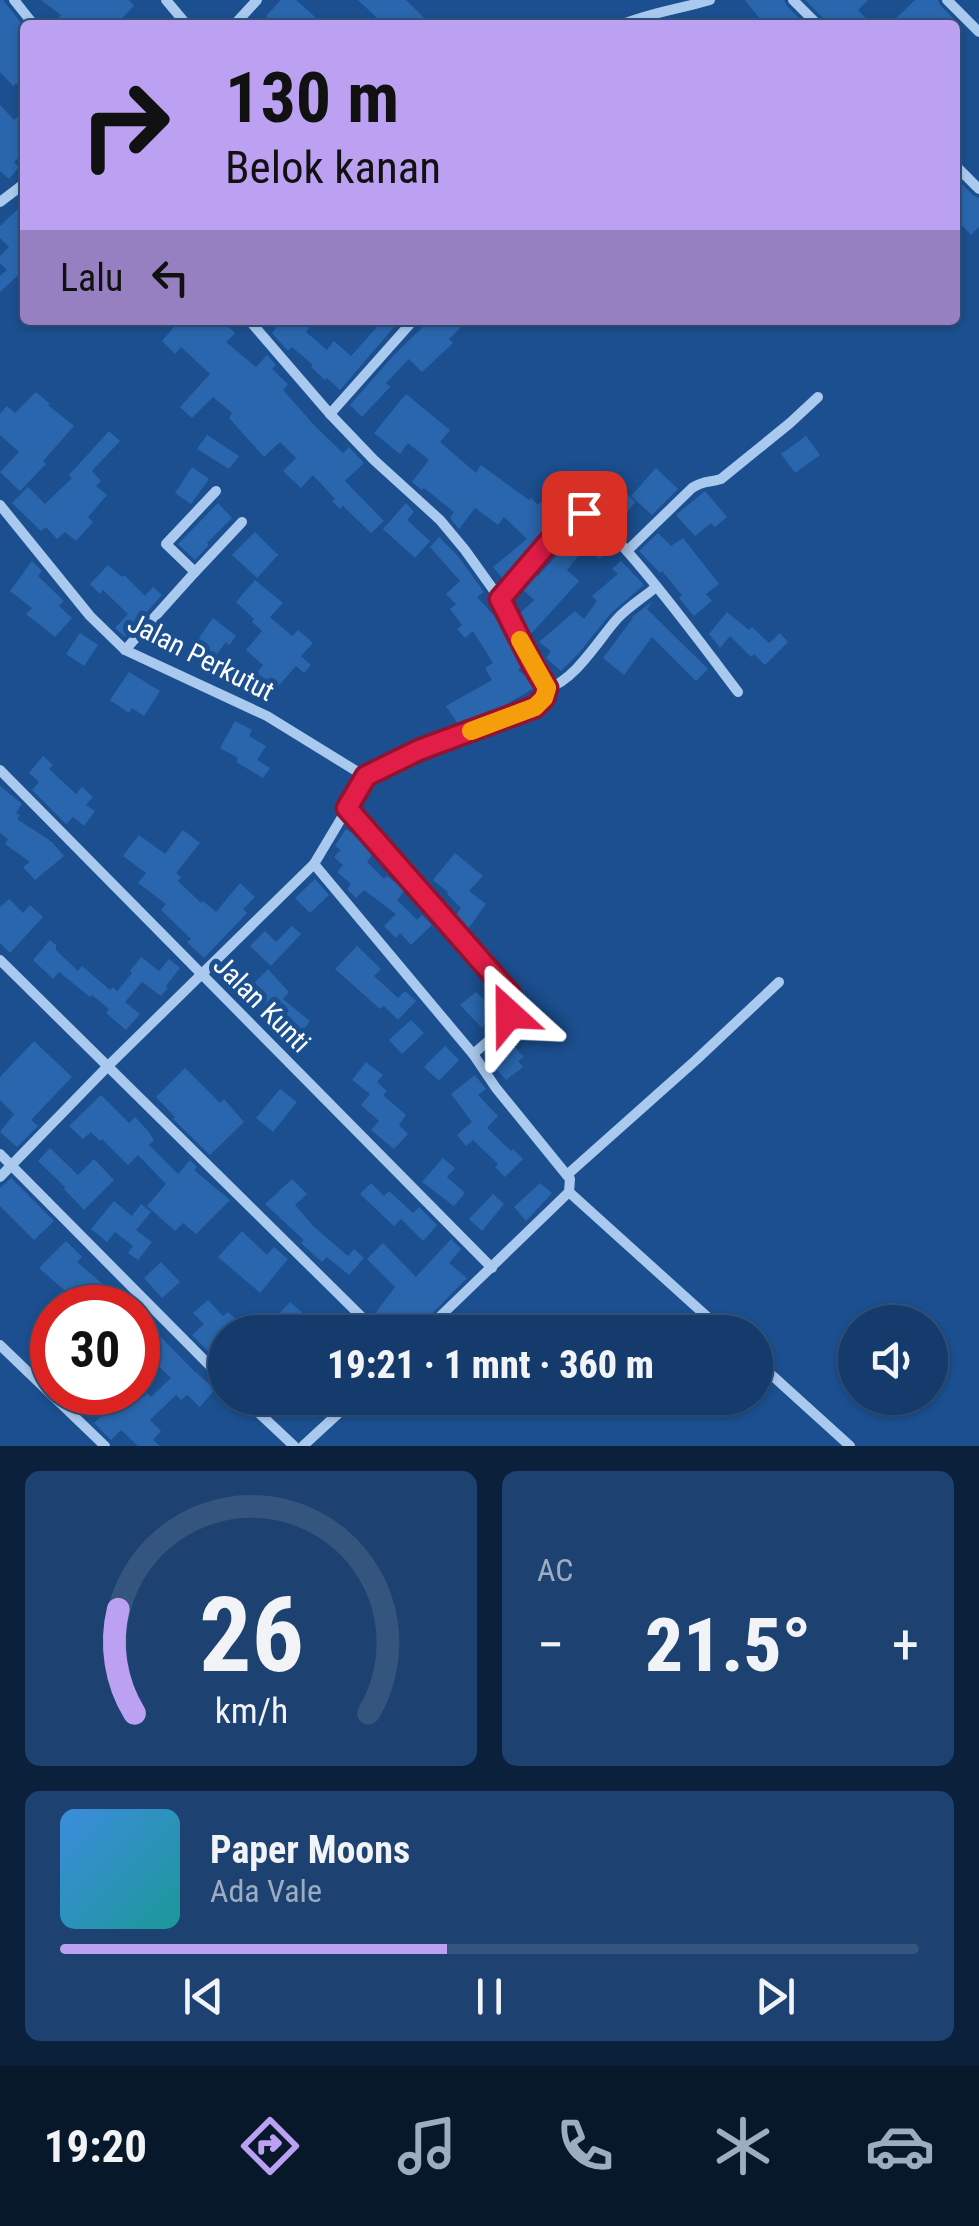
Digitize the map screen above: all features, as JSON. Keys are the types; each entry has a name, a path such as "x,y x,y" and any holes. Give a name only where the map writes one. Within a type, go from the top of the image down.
{"street":[{"path":"14,0 30,20"},
{"path":"166,0 183,20"},
{"path":"239,20 257,0"},
{"path":"634,20 710,0"},
{"path":"793,0 813,20"},
{"path":"947,0 979,32"},
{"path":"960,169 979,189"},
{"path":"0,202 20,186"},
{"path":"0,1176 314,864 366,776 419,750 535,707 547,688 500,599 466,550 330,414 253,325"},
{"path":"330,414 409,325"},
{"path":"627,550 692,488 720,478 818,397"},
{"path":"195,572 166,544 216,491"},
{"name":"Jalan Perkutut","path":"0,505 90,616 125,650 267,716 366,776"},
{"path":"500,599 566,522 578,513 591,516 627,550 738,692"},
{"path":"125,650 242,522"},
{"path":"547,688 557,686 619,617 656,587"},
{"name":"Jalan Kunti","path":"0,770 492,1268"},
{"path":"347,808 510,994 506,1022 472,1054"},
{"path":"314,864 568,1174 569,1192 442,1315"},
{"path":"0,960 360,1315"},
{"path":"568,1174 779,982"},
{"path":"0,1154 208,1364"},
{"path":"569,1192 705,1315"},
{"path":"0,1345 104,1446"},
{"path":"773,1376 850,1446"},
{"path":"261,1415 294,1446"},
{"path":"303,1446 337,1415"}],"building":[{"path":"3,0 20,22 20,87 16,83 13,86 0,72"},
{"path":"41,0 129,0 134,6 123,17 126,20 57,20 61,15"},
{"path":"281,0 296,0 318,20 270,20 266,16"},
{"path":"358,0 406,0 426,20 373,20 376,17"},
{"path":"745,0 784,0 801,20 761,20"},
{"path":"805,0 868,0 858,10 867,20 824,19"},
{"path":"915,0 938,0 954,19 953,20 894,20"},
{"path":"0,105 14,120 20,115 20,157 14,162 19,167 9,179 0,171"},
{"path":"960,182 979,198 979,227 971,235 960,223"},
{"path":"20,207 20,274 0,292 0,276 7,270 0,263 0,256 9,247 0,238 0,226"},
{"path":"176,325 226,325 235,333 226,342 256,367 267,355 276,365 272,369 288,384 283,390 314,425 343,453 349,447 364,463 345,481 384,521 371,533 343,506 340,509 332,501 335,499 313,475 301,488 283,471 296,458 280,442 264,457 229,418 232,413 213,397 192,418 180,407 210,374 181,347 175,354 162,341"},
{"path":"274,325 311,325 306,332 327,350 334,341 351,356 376,328 373,325 396,325 340,390 292,347 288,351 272,333"},
{"path":"425,325 463,325 449,339 453,343 422,372 409,359 362,417 350,405"},
{"path":"36,392 74,426 20,491 0,472 19,452 0,435 0,414 7,406 15,413"},
{"path":"406,394 450,430 440,442 476,473 481,465 529,500 538,505 547,496 562,511 509,576 502,578 493,567 527,539 504,517 498,525 475,508 459,529 450,518 454,512 412,482 429,460 408,443 400,454 374,433"},
{"path":"109,431 120,441 92,471 101,481 96,486 107,495 88,517 93,522 76,541 65,532 57,539 46,527 41,531 12,503 28,487 45,504 72,478 69,475"},
{"path":"207,435 239,456 229,469 197,449"},
{"path":"806,436 820,455 795,473 781,454"},
{"path":"192,467 209,479 191,504 175,493"},
{"path":"656,468 678,489 652,515 631,496"},
{"path":"621,488 635,502 616,527 598,512"},
{"path":"705,491 727,517 715,527 711,523 695,536 676,515"},
{"path":"218,503 232,518 195,560 178,544"},
{"path":"406,503 414,512 407,520 430,541 415,558 383,529"},
{"path":"580,529 592,539 597,532 610,546 600,559 585,547 567,570 579,581 530,635 518,615 534,600 521,588 564,548 559,544 569,532 574,536"},
{"path":"255,532 278,555 257,578 232,555"},
{"path":"658,533 671,546 683,538 719,584 706,594 712,601 694,616 662,571 639,551"},
{"path":"439,537 484,592 477,597 505,628 524,666 518,670 536,687 490,714 458,724 446,706 492,680 485,668 493,663 473,631 465,638 457,629 462,625 450,609 456,604 446,594 460,581 430,547"},
{"path":"32,561 42,571 38,576 64,601 59,606 72,618 55,637 26,614 32,608 10,591"},
{"path":"621,561 644,585 611,613 561,671 546,658 551,651 539,642 575,611 584,619 597,601 592,596 618,574 612,569"},
{"path":"108,565 145,596 153,587 162,595 125,637 115,628 128,614 103,590 100,594 90,584"},
{"path":"255,580 283,603 270,617 292,636 298,630 313,643 301,656 311,665 304,673 296,666 273,692 254,676 263,665 246,650 262,631 236,602"},
{"path":"653,601 647,609 708,669 696,681 652,637 624,675 603,658 632,617"},
{"path":"727,612 769,643 780,633 788,642 765,665 730,636 720,648 709,634"},
{"path":"213,618 236,636 229,645 226,642 206,669 187,655"},
{"path":"80,633 98,645 84,666 66,654"},
{"path":"129,672 160,691 144,716 132,708 129,713 110,700"},
{"path":"235,721 252,730 249,736 266,746 257,760 270,768 263,778 220,748"},
{"path":"43,756 53,765 49,769 76,794 82,787 93,797 86,805 95,811 84,826 73,817 66,824 32,790 39,782 29,773"},
{"path":"0,786 22,804 17,819 52,842 64,856 35,880 23,867 30,862 5,844 8,839 0,833"},
{"path":"346,829 374,852 367,862 384,879 387,876 405,890 397,900 417,920 422,915 432,925 411,945 400,933 396,938 384,926 396,914 364,890 356,898 347,889 351,884 337,872 343,865 334,857 341,850 335,846"},
{"path":"183,830 200,843 176,873 181,877 178,881 201,903 216,912 240,883 255,897 243,909 247,913 204,958 161,910 166,904 138,883 146,873 123,856 139,835 165,854"},
{"path":"455,853 483,876 469,891 486,904 468,929 454,918 461,908 433,880"},
{"path":"315,879 329,895 310,913 295,898"},
{"path":"9,899 23,913 30,905 43,917 10,953 0,943 0,907"},
{"path":"292,926 301,934 271,966 250,946 265,931 276,942"},
{"path":"50,940 78,971 82,966 110,990 113,987 117,991 141,957 159,971 169,959 180,968 161,996 142,982 125,1002 140,1014 126,1030 92,995 59,972 53,979 33,960"},
{"path":"357,946 381,969 374,976 398,998 405,991 416,1001 398,1020 335,969"},
{"path":"268,969 289,992 283,999 310,1021 292,1046 276,1037 268,1029 272,1024 240,997"},
{"path":"476,992 498,1012 482,1028 460,1005"},
{"path":"411,1020 424,1033 402,1054 389,1040"},
{"path":"34,1041 72,1077 31,1120 38,1126 17,1147 0,1132 14,1114 0,1100 0,1077"},
{"path":"501,1043 508,1051 514,1046 524,1057 518,1061 523,1067 506,1080 485,1056"},
{"path":"445,1046 459,1060 439,1081 424,1067"},
{"path":"366,1062 383,1075 377,1082 387,1091 383,1095 406,1115 399,1125 408,1134 394,1149 371,1130 379,1121 361,1105 370,1094 352,1080"},
{"path":"185,1068 220,1103 224,1099 244,1122 210,1155 156,1097"},
{"path":"475,1075 486,1089 478,1095 498,1116 487,1128 523,1159 505,1177 495,1167 498,1164 473,1140 466,1146 457,1135 472,1122 451,1094"},
{"path":"280,1089 297,1102 273,1132 256,1118"},
{"path":"101,1095 129,1123 135,1117 154,1140 149,1145 178,1174 190,1160 197,1167 194,1170 230,1200 196,1234 183,1223 175,1231 147,1206 166,1184 138,1155 128,1165 102,1139 91,1132 83,1139 69,1126"},
{"path":"50,1148 78,1175 94,1159 114,1180 84,1210 38,1161"},
{"path":"443,1158 455,1168 447,1177 465,1193 454,1206 422,1182"},
{"path":"11,1178 54,1221 34,1240 0,1206 0,1188"},
{"path":"292,1179 307,1194 295,1205 313,1226 348,1256 354,1249 364,1258 349,1275 327,1257 322,1262 265,1204"},
{"path":"371,1183 384,1196 389,1191 413,1213 419,1207 437,1225 423,1241 401,1219 394,1226 360,1194"},
{"path":"540,1183 552,1193 526,1221 514,1207"},
{"path":"493,1194 504,1204 482,1231 469,1219"},
{"path":"114,1201 132,1216 141,1204 151,1212 136,1230 152,1242 138,1260 128,1253 133,1246 115,1232 107,1242 91,1229"},
{"path":"242,1231 267,1255 274,1247 288,1259 260,1293 218,1257"},
{"path":"451,1239 461,1249 449,1263 467,1278 431,1315 374,1315 395,1287 367,1259 383,1243 416,1277"},
{"path":"66,1241 82,1257 77,1262 104,1285 59,1285 39,1268"},
{"path":"161,1262 180,1282 162,1298 160,1285 150,1285 144,1278"},
{"path":"208,1300 222,1315 208,1315 208,1351 192,1335 204,1324 193,1313"},
{"path":"290,1302 305,1315 278,1315"},
{"path":"160,1336 208,1383 208,1397 200,1407 187,1395 181,1400 176,1395 160,1410 160,1388 171,1378 160,1368"},
{"path":"102,1415 155,1415 150,1420 161,1431 153,1440 160,1446 138,1446 121,1430 111,1440 94,1423"}],"slow traffic":[{"path":"471,731 535,707 544,698 547,688 520,640"}],"route":[{"path":"509,1014 510,994 347,808 366,776 400,758 541,702 547,688 500,599 566,522 584,513"}]}
